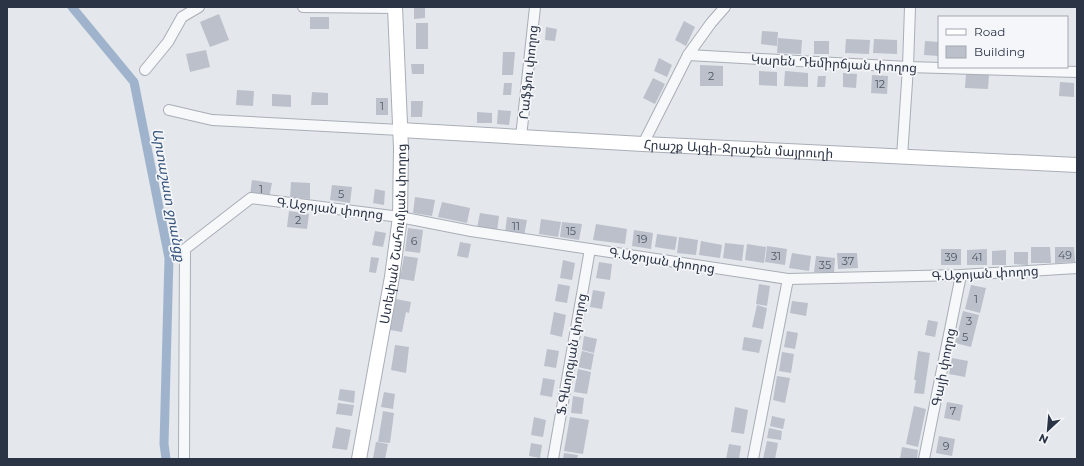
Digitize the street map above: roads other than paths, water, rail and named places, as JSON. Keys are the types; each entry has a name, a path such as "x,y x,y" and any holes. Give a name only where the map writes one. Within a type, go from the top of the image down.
{"street":[{"path":"145,70 168,42 182,17 199,7"},
{"path":"303,7 395,8"},
{"name":"Րաֆֆու փողոց","path":"521,137 535,7"},
{"path":"643,144 688,55 711,23 725,7"},
{"path":"902,157 910,7"},
{"name":"Ստեփան Շահումյան փողոց","path":"359,459 392,277 400,218 401,148 395,8"},
{"name":"Կարեն Դեմիրճյան փողոց","path":"688,55 938,68"},
{"name":"Կարեն Դեմիրճյան փողոց","path":"942,68 1077,72"},
{"path":"169,110 212,120 400,130"},
{"name":"Հրաշք Այգի-Ջրաշեն մայրուղի","path":"400,130 643,144 1077,165"},
{"name":"Գ.Աջոյան փողոց","path":"184,459 184,249 251,198 400,218 471,232 788,279 961,274 1077,268"},
{"name":"Ֆ.Գևորգյան փողոց","path":"553,459 590,249"},
{"name":"Գայի փողոց","path":"924,459 961,274"},
{"path":"753,459 788,279"}],"waterway":[{"name":"Արտաշատ ջրանցք","path":"72,7 134,82 169,258 164,444 166,459"}]}
